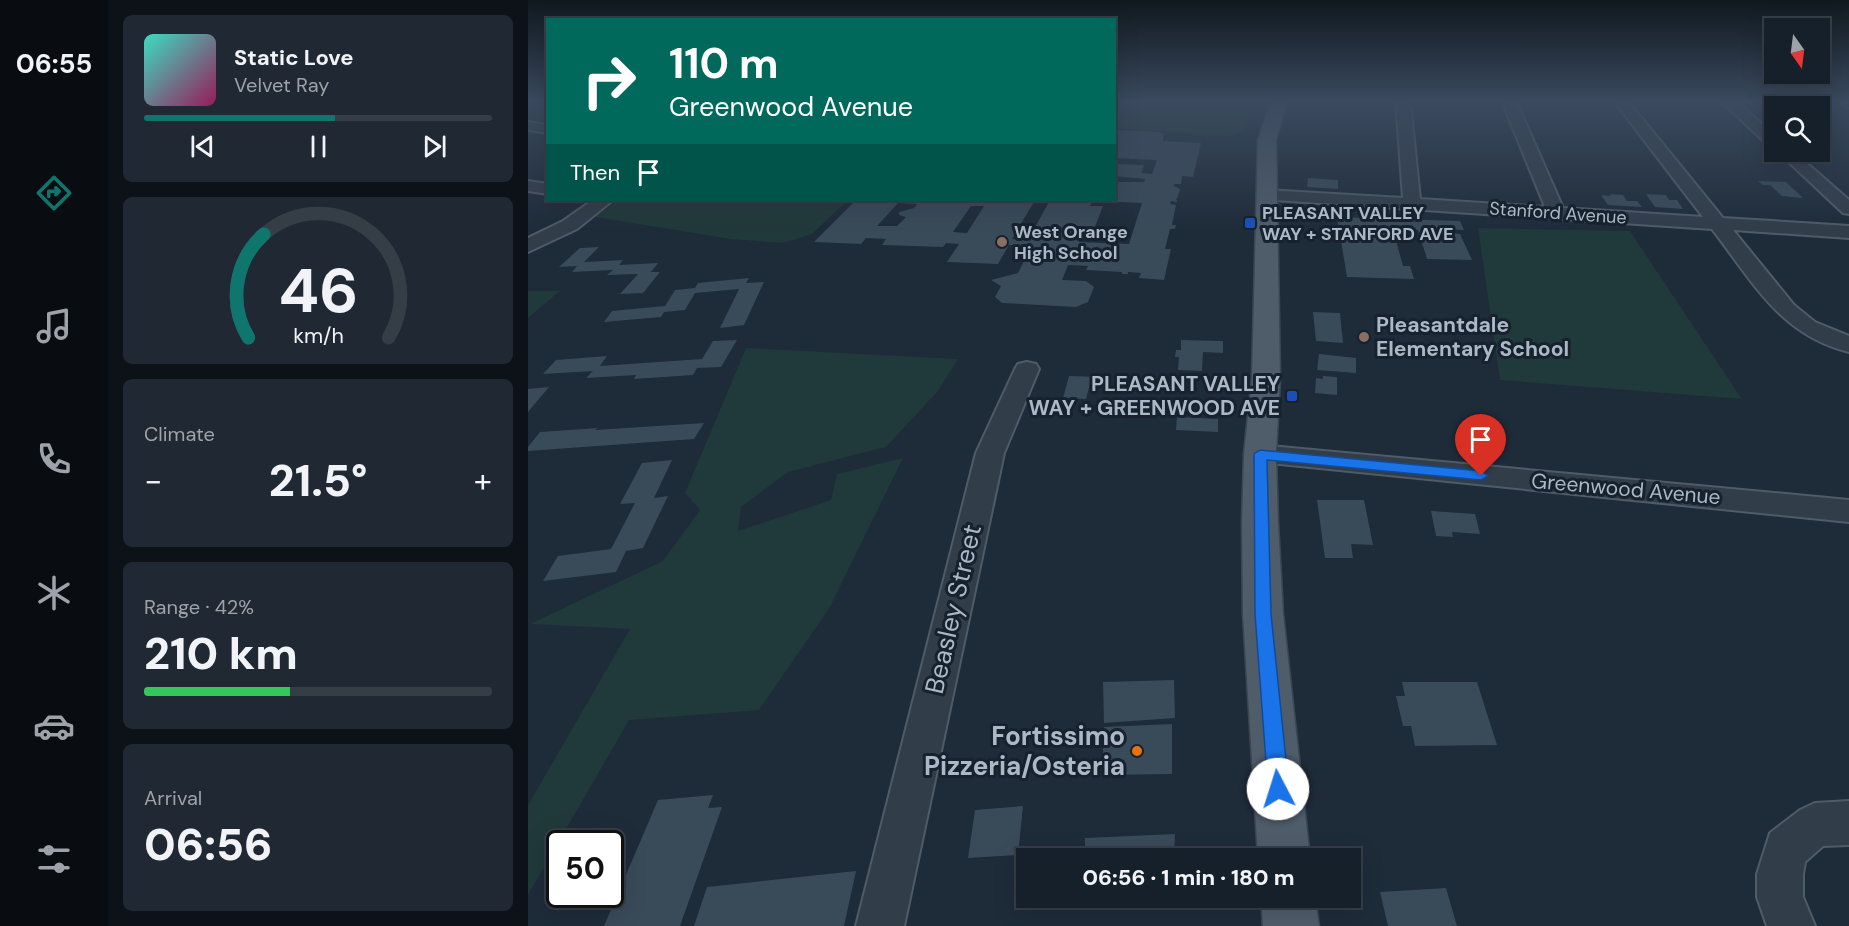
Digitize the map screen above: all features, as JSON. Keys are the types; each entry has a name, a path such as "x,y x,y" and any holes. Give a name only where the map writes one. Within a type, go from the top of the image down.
{"main road":[{"path":"1267,144 1266,378 1260,454 1263,614 1283,848"},
{"path":"1289,908 1291,926"}],"street":[{"path":"1407,144 1412,203"},
{"path":"1527,144 1556,213"},
{"path":"1655,144 1796,320 1822,335 1849,345"},
{"path":"1796,162 1849,209"},
{"path":"528,186 546,189"},
{"name":"Stanford Avenue","path":"1266,195 1849,232"},
{"path":"528,246 570,225 603,201"},
{"name":"Beasley Street","path":"880,926 990,453 1027,369"},
{"name":"Greenwood Avenue","path":"1260,454 1849,511"},
{"path":"1791,926 1780,897 1780,874 1786,849 1815,825 1849,823"}],"green space":[{"path":"617,201 847,201 812,234 783,243 731,239 595,217"},
{"path":"1478,228 1630,231 1742,399 1500,380"},
{"path":"528,291 560,291 528,318"},
{"path":"746,348 958,359 938,391 886,447 788,472 741,507 738,531 831,500 837,474 903,458 830,607 759,710 629,720 566,830 546,830 546,864 528,895 528,805 630,629 530,624 663,561 700,510 685,493"}],"building":[{"name":"West Orange High School","path":"1116,144 1201,144 1193,177 1182,176 1181,184 1174,184 1180,189 1176,198 1177,202 1171,201 1170,204 1176,205 1172,225 1176,225 1175,229 1170,229 1165,249 1171,249 1164,280 1139,278 1141,273 1122,274 1122,272 1086,270 1088,266 1068,265 1062,280 1086,281 1094,287 1088,302 1076,307 1002,303 995,297 1001,286 991,280 1018,273 1032,245 1009,245 998,264 947,262 959,244 946,243 943,247 882,245 886,239 866,238 861,244 814,242 855,201 1034,201 1012,239 1028,240 1049,201 1079,201 1092,202 1090,206 1103,206 1091,237 1081,236 1079,242 1129,244 1142,203 1096,201 1116,201 1116,182 1144,182 1145,179 1116,176 1116,164 1144,165 1141,173 1152,174 1157,160 1116,158","holes":["898,203 917,204 914,208 899,212 899,215 906,217 897,226 877,226","971,206 984,206 967,233 953,232"]},
{"path":"1308,178 1338,180 1338,189 1307,187"},
{"path":"1758,181 1786,182 1803,198 1782,196 1770,185 1763,185"},
{"path":"1610,194 1623,195 1627,201 1637,201 1642,207 1608,205 1601,195 1611,196"},
{"path":"1646,194 1666,195 1669,200 1677,200 1683,209 1655,207"},
{"path":"1337,217 1460,221 1464,230 1448,229 1450,233 1460,234 1472,260 1427,259 1418,230 1393,230 1403,266 1410,266 1414,279 1347,277"},
{"path":"599,247 584,262 623,260 619,265 658,263 651,272 660,272 643,293 620,294 638,274 607,275 613,270 572,272 577,266 559,267 580,248"},
{"path":"749,278 746,283 764,282 744,325 720,328 739,289 695,293 685,310 664,312 661,317 604,322 612,311 665,306 675,290 695,288 698,283"},
{"path":"1313,312 1340,313 1343,343 1316,341"},
{"path":"737,340 721,367 697,368 693,375 634,379 636,375 586,378 593,371 543,374 556,360 607,356 600,366 702,359 713,341"},
{"path":"1181,340 1223,341 1223,353 1203,352 1202,371 1178,370 1179,357 1175,357 1176,350 1181,350"},
{"path":"1319,354 1356,358 1356,373 1317,370"},
{"path":"1069,376 1101,377 1100,385 1090,384 1086,399 1063,398"},
{"path":"1323,376 1337,377 1337,395 1315,393 1316,378 1323,379"},
{"path":"549,387 528,412 528,389"},
{"path":"1177,417 1218,419 1218,432 1176,430"},
{"path":"704,423 694,439 528,451 528,447 540,432"},
{"path":"672,460 654,498 668,496 643,548 626,551 616,572 543,581 558,556 611,549 635,503 620,504 642,463"},
{"path":"1317,500 1364,500 1373,545 1351,544 1353,558 1325,558"},
{"path":"1431,511 1475,514 1480,534 1452,532 1453,537 1436,536"},
{"path":"1174,680 1175,718 1104,723 1103,682"},
{"path":"1402,682 1477,682 1497,745 1415,746 1411,726 1403,726 1396,696 1405,696"},
{"name":"Fortissimo Pizzeria/Osteria","path":"1172,724 1172,774 1102,775 1104,727"},
{"path":"713,795 708,808 722,807 680,926 604,926 612,908 624,908 624,879 658,800"},
{"path":"1023,806 1016,855 968,858 975,810"},
{"path":"1175,834 1174,848 1085,848 1085,838"},
{"path":"856,871 844,926 694,926 707,887"},
{"path":"1446,888 1457,926 1388,926 1380,892"}],"place":[{"name":"PLEASANT VALLEY WAY + STANFORD AVE","path":"1250,223"},
{"name":"West Orange High School","path":"1002,242"},
{"name":"Pleasantdale Elementary School","path":"1364,337"},
{"name":"PLEASANT VALLEY WAY + GREENWOOD AVE","path":"1292,396"},
{"name":"Fortissimo Pizzeria/Osteria","path":"1137,751"}],"route":[{"path":"1278,789 1263,614 1260,454 1481,476"}]}
